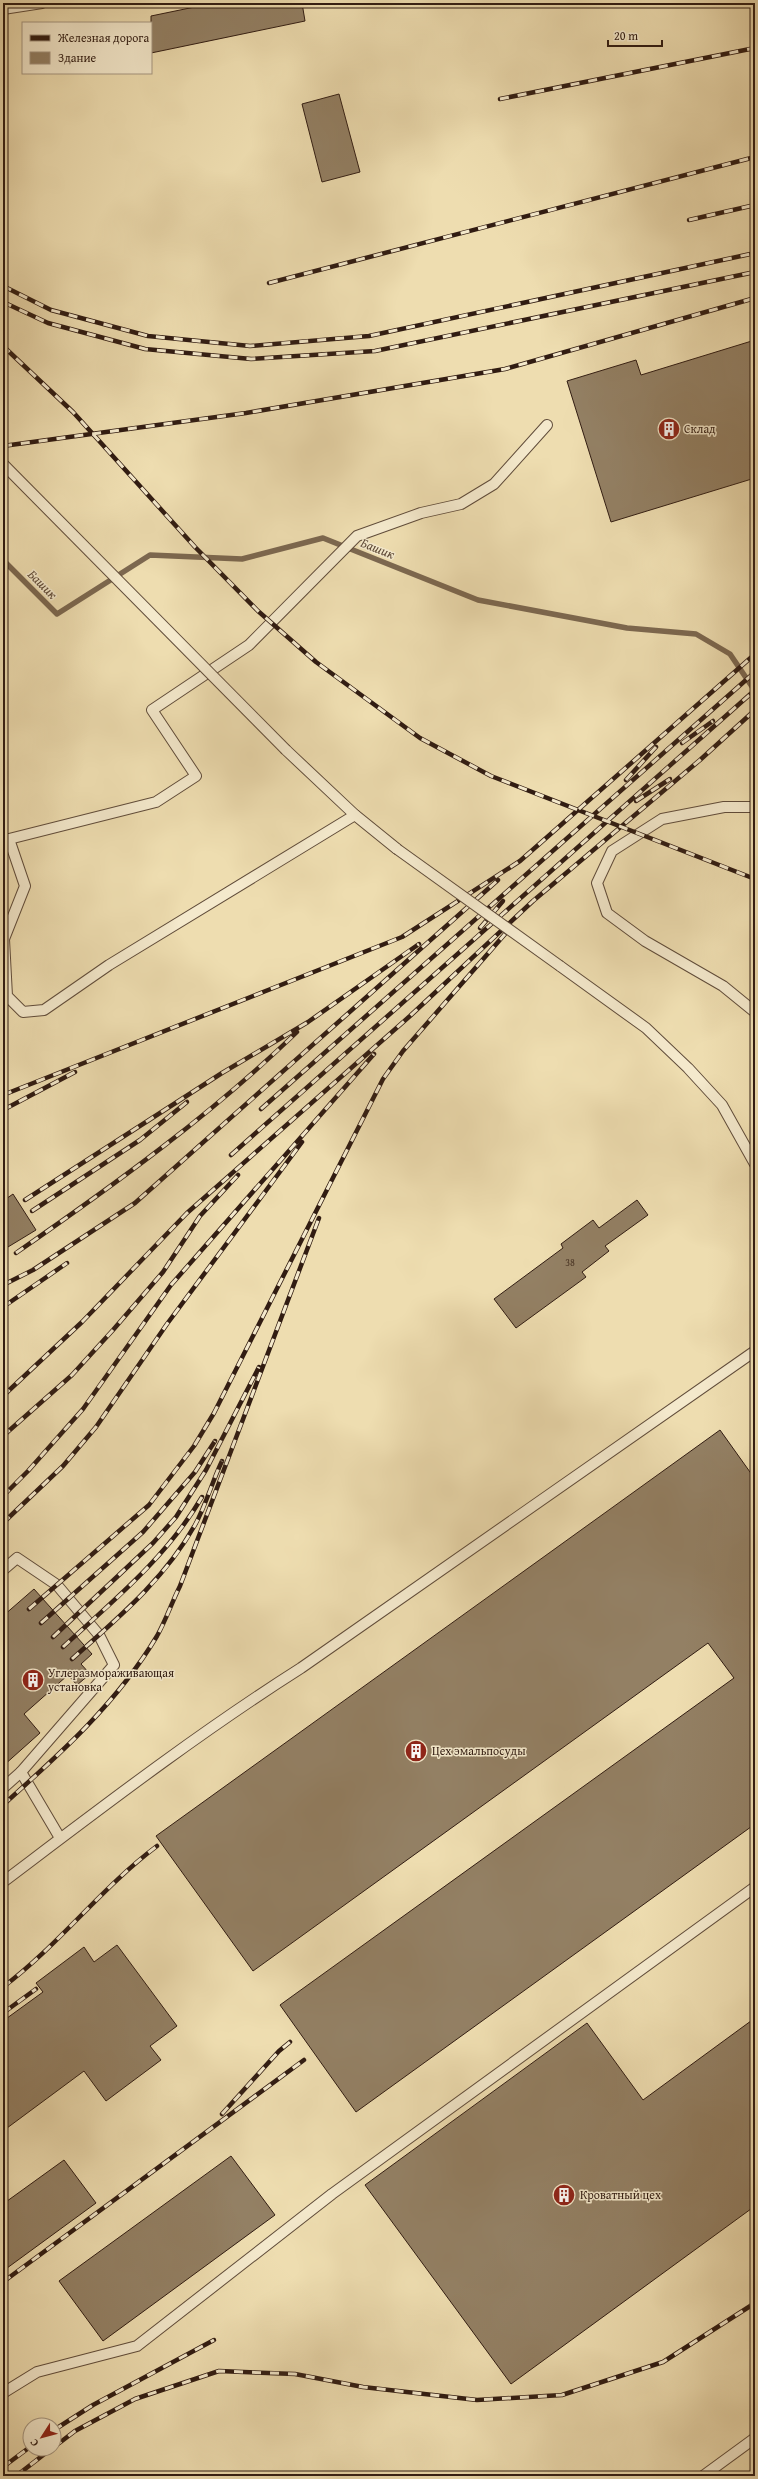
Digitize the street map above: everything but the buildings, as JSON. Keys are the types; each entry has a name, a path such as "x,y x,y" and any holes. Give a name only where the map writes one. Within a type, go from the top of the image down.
{"lane":[{"path":"3,8 42,3"},
{"path":"355,815 116,961 44,1010 23,1012 7,996 4,939 25,886 6,839 156,802 196,776 152,710 249,645 357,536 421,513 461,504 494,484 547,425"},
{"path":"3,464 286,750 355,815 397,849 646,1028 688,1068 722,1105 755,1164"},
{"path":"755,807 724,806 662,819 612,851 596,883 607,913 646,941 723,986 755,1012"},
{"path":"3,1882 129,1785 235,1710 301,1668 755,1352"},
{"path":"3,1570 17,1558 57,1585 99,1635 114,1665 21,1772 3,1788"},
{"path":"21,1772 60,1838"},
{"path":"3,2393 37,2372 137,2346 332,2194 755,1887"},
{"path":"703,2476 755,2438"}],"waterway":[{"name":"Башик","path":"3,560 57,614 150,555 242,559 323,538 478,600 627,628 696,634 730,654 755,691"}],"railway":[{"path":"500,99 755,48"},
{"path":"269,283 755,157"},
{"path":"689,220 755,205"},
{"path":"3,286 51,310 148,336 250,346 369,336 755,253"},
{"path":"3,302 48,323 145,349 251,359 375,351 755,272"},
{"path":"3,446 246,413 505,369 755,298"},
{"path":"3,346 73,412 195,547 258,611 316,662 420,738 491,776 755,879"},
{"path":"3,1095 402,937 520,861 755,654"},
{"path":"261,1109 755,672"},
{"path":"231,1155 755,690"},
{"path":"3,1396 82,1322 187,1213 410,1016 533,901 700,760 755,710"},
{"path":"682,743 713,721"},
{"path":"626,780 656,747"},
{"path":"636,801 670,779"},
{"path":"3,1285 33,1270 135,1203 498,880"},
{"path":"480,928 503,901"},
{"path":"29,1609 149,1505 194,1446 214,1413 383,1079 403,1051 505,934"},
{"path":"25,1200 222,1073 308,1022 419,944"},
{"path":"16,1253 161,1148 231,1092 297,1032"},
{"path":"3,1496 28,1471 83,1409 171,1285 374,1054"},
{"path":"3,1110 75,1072"},
{"path":"32,1211 140,1140 187,1102"},
{"path":"3,1523 63,1466 96,1427 167,1324 302,1142"},
{"path":"3,1436 72,1375 113,1330 163,1272 200,1216 238,1175"},
{"path":"3,1805 87,1726 124,1683 157,1636 180,1586 319,1218"},
{"path":"3,1307 67,1263"},
{"path":"53,1637 153,1543 176,1517 206,1470 259,1367"},
{"path":"41,1623 143,1532 195,1472 215,1441"},
{"path":"72,1659 123,1613 155,1581 183,1545 202,1510 222,1461"},
{"path":"63,1647 120,1595 156,1559 188,1519 202,1497"},
{"path":"3,1987 43,1953 117,1880 157,1846"},
{"path":"3,2013 36,1989"},
{"path":"222,2114 279,2051 290,2042"},
{"path":"3,2282 304,2060"},
{"path":"62,2441 75,2431 135,2399 219,2371 295,2374 363,2387 477,2400 562,2395 663,2362 755,2303"},
{"path":"62,2425 93,2405 214,2340"},
{"path":"3,2467 22,2453"},
{"path":"16,2476 41,2457"}],"place":[{"name":"Склад","path":"669,429"},
{"name":"Углеразмораживающая установка","path":"33,1680"},
{"name":"Цех эмальпосуды","path":"416,1751"},
{"name":"Кроватный цех","path":"564,2195"}]}
